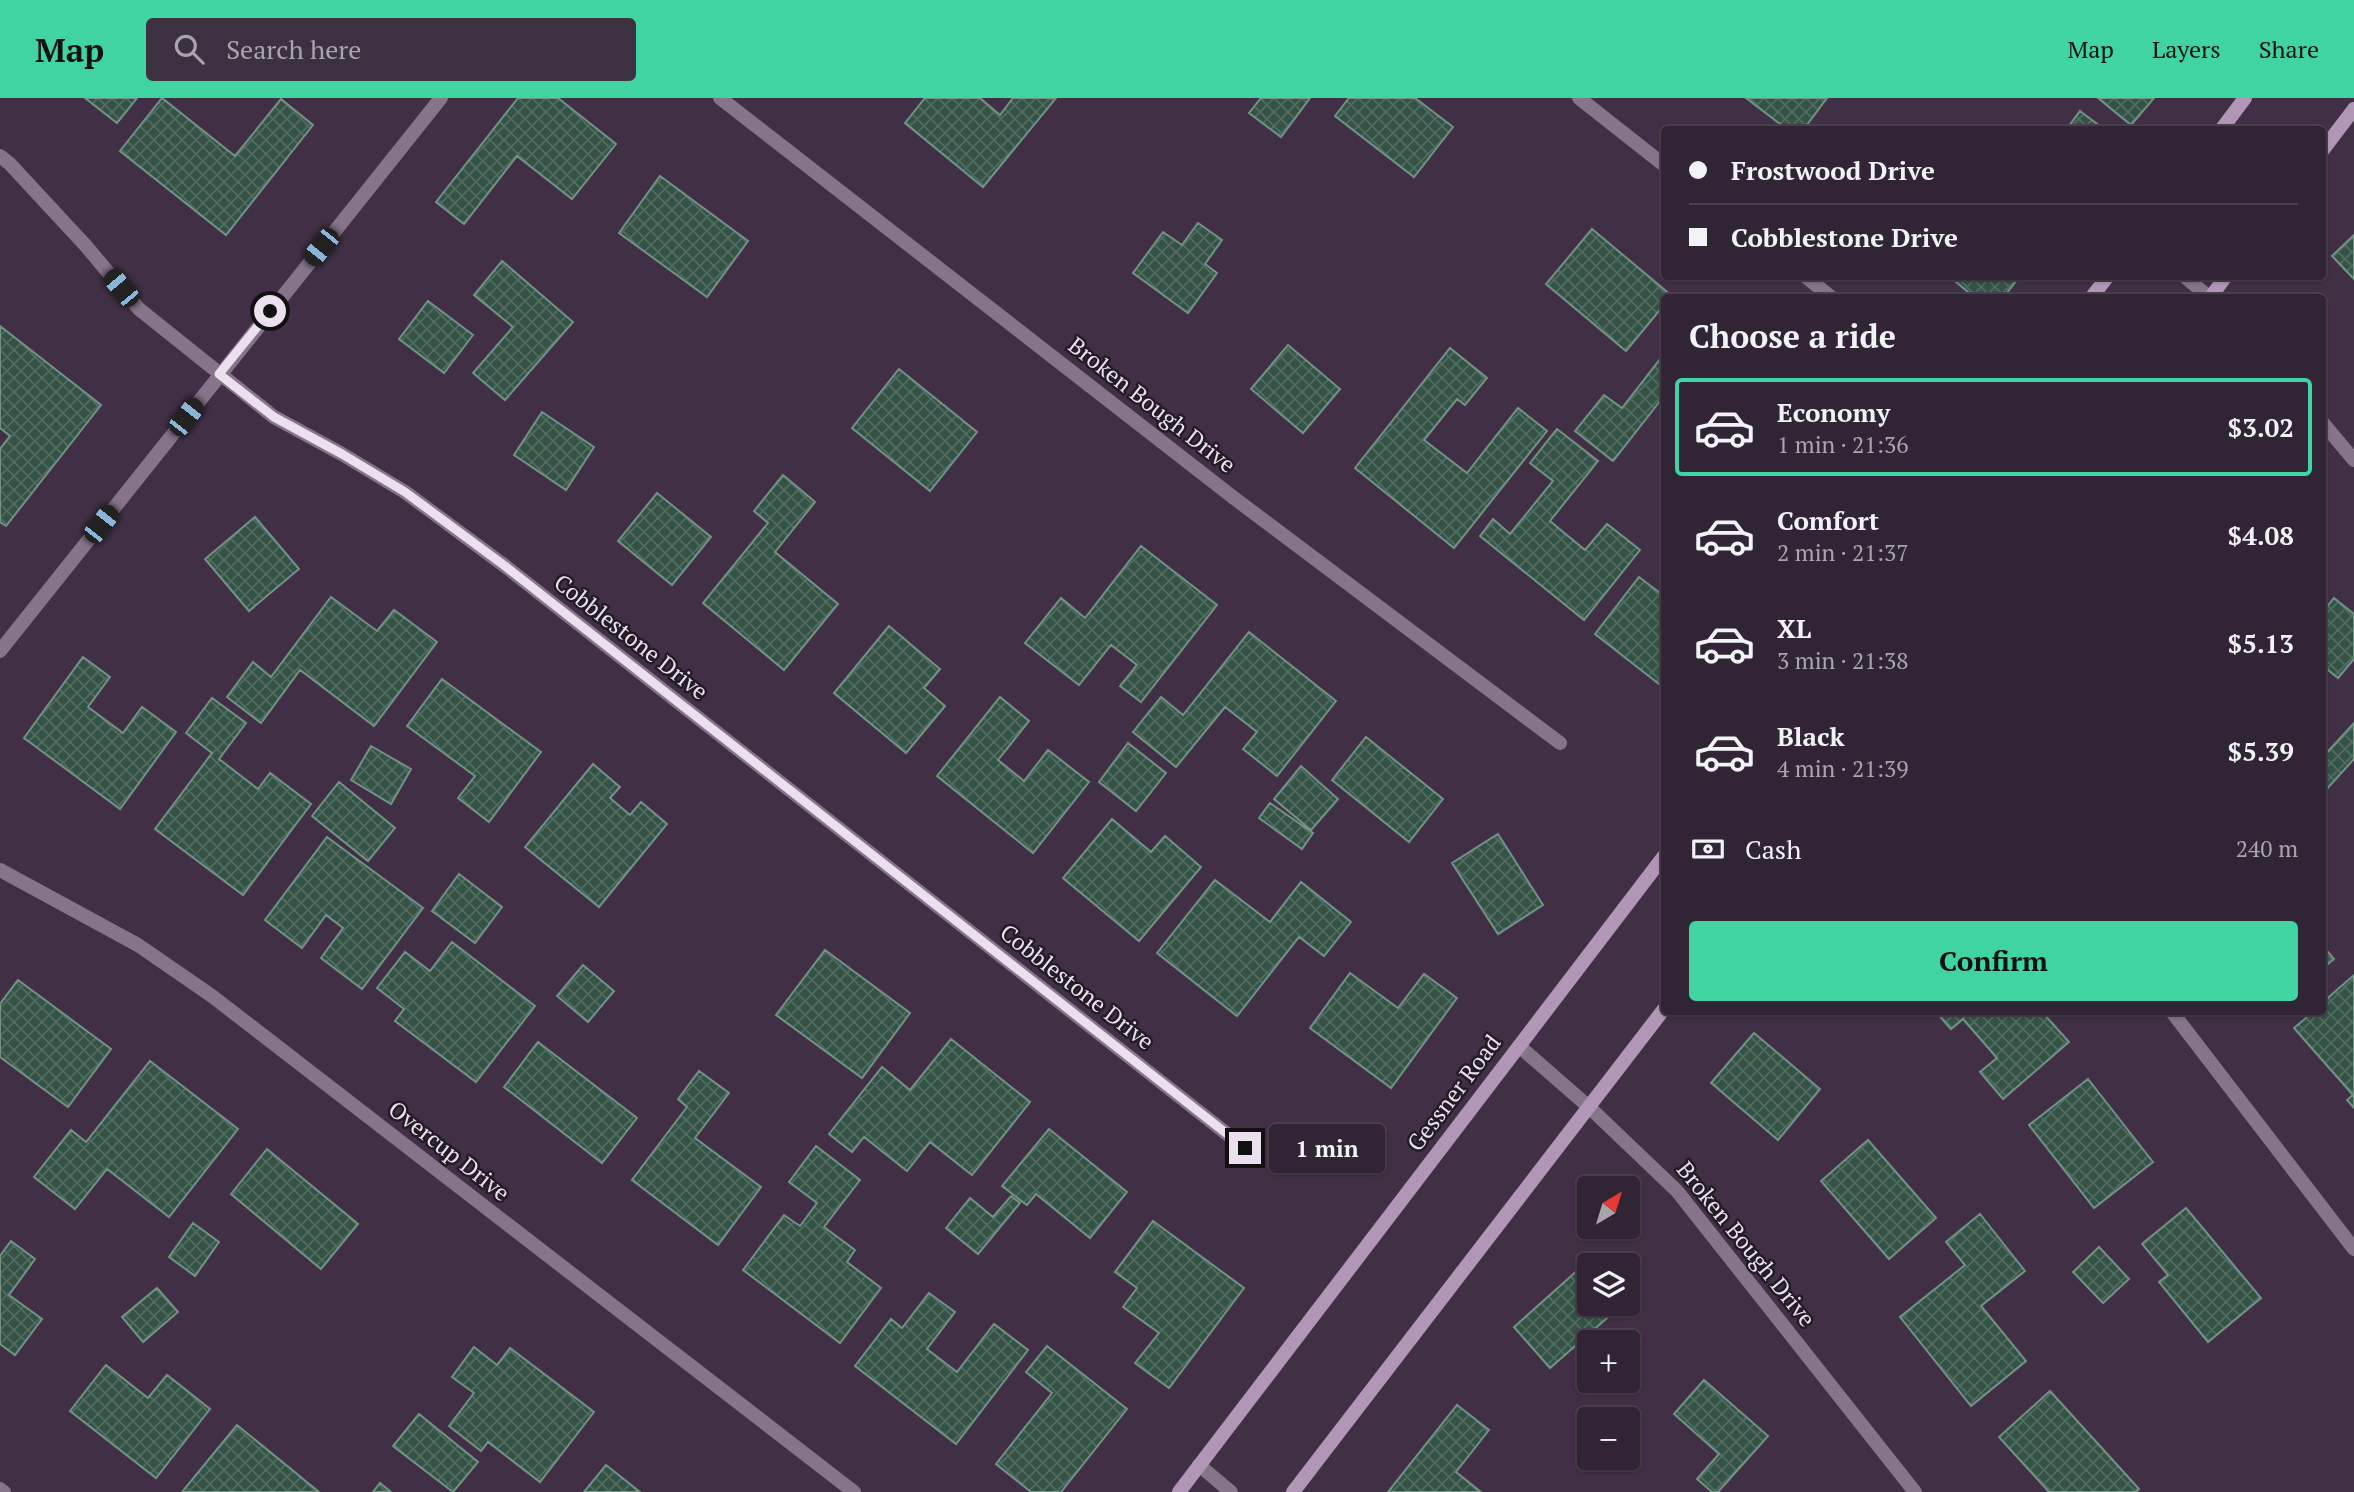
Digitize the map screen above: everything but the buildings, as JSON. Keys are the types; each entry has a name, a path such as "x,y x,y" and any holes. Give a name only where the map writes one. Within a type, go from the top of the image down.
{"main road":[{"path":"2224,126 2245,98"},
{"path":"2326,146 2354,109"},
{"path":"2094,294 2105,280"},
{"name":"Gessner Road","path":"1179,1492 1661,860"},
{"path":"1293,1492 1661,1013"}],"street":[{"path":"0,652 441,98"},
{"name":"Broken Bough Drive","path":"720,98 1234,498 1560,743"},
{"path":"1579,98 1661,163"},
{"name":"Cobblestone Drive","path":"0,156 86,246 139,309 219,374 274,417 405,492 505,566 1245,1148"},
{"path":"1810,280 1827,294"},
{"path":"2189,280 2205,294"},
{"path":"2326,427 2354,460"},
{"name":"Overcup Drive","path":"0,870 138,945 212,996 854,1492"},
{"path":"2174,1015 2354,1250"},
{"name":"Broken Bough Drive","path":"1519,1046 1589,1107 1677,1191 1915,1492"},
{"path":"1199,1465 1231,1492"}],"route":[{"path":"270,311 219,374 274,417 405,492 505,566 1245,1148"}]}
